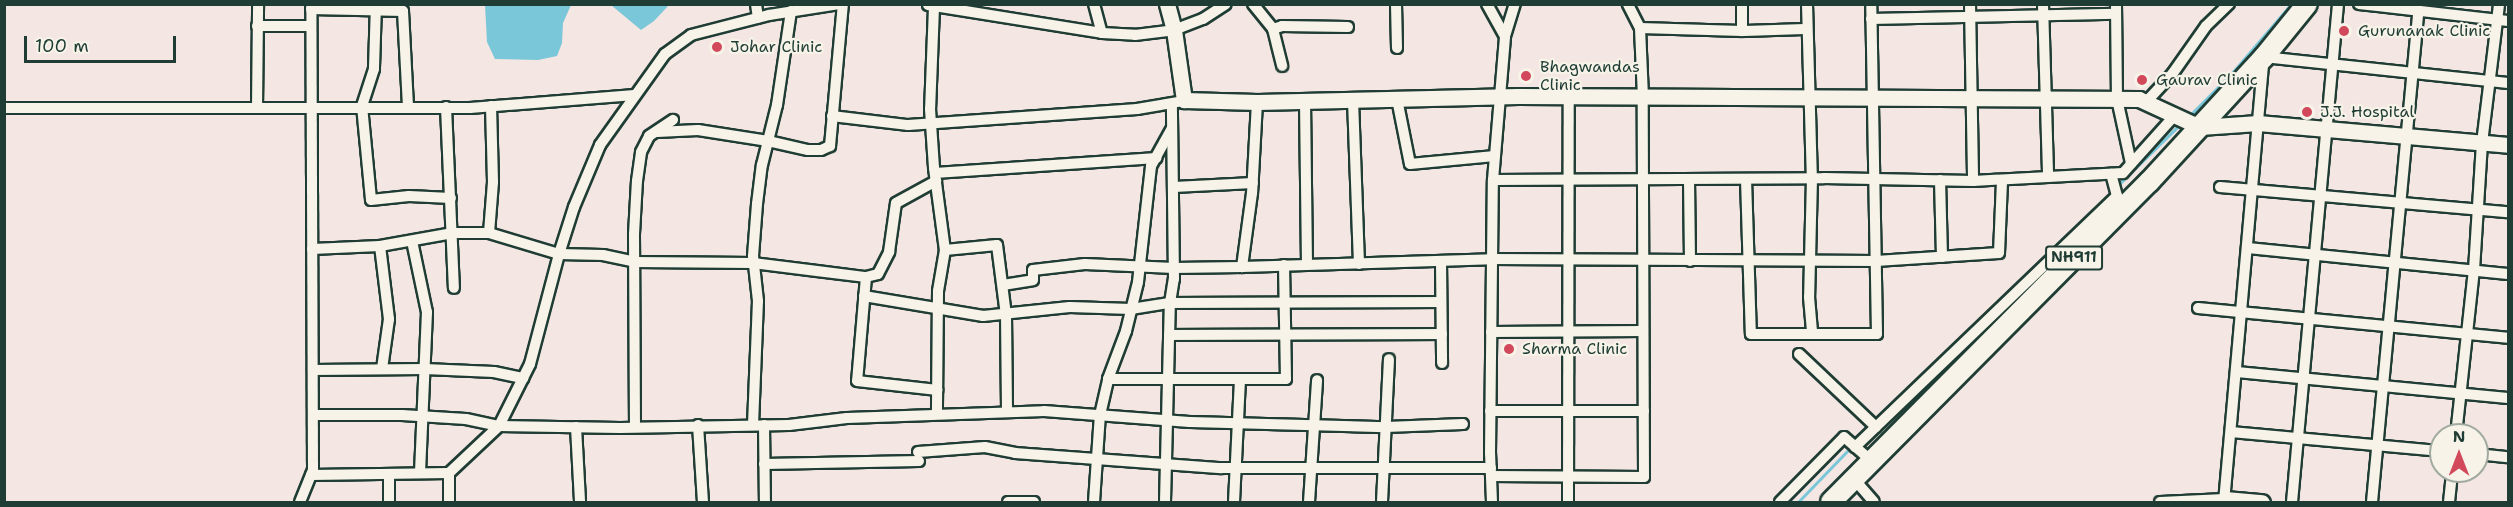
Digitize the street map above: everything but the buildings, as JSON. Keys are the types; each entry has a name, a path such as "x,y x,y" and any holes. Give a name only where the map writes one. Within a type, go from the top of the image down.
{"highway":[{"name":"NH911","path":"1831,502 2149,182 2264,57 2307,4"}],"street":[{"path":"257,108 258,4"},
{"path":"756,4 758,18"},
{"path":"311,475 449,473 499,426 530,364 574,207 600,146 665,54 691,35 791,11 841,4 830,146 820,150 808,150 698,130 655,132"},
{"path":"1095,4 1102,33"},
{"path":"1165,502 1170,303 1174,268 1173,128 1178,102 1174,30 1167,4"},
{"path":"937,414 938,291 945,250 931,124 931,6 1102,33 1135,35 1174,30 1203,19 1226,4"},
{"path":"1253,4 1273,29 1282,66"},
{"path":"1396,4 1396,48"},
{"path":"1487,4 1505,36"},
{"path":"1492,502 1490,411 1493,180 1505,36 1515,4"},
{"path":"764,464 918,457 985,447 1015,453 1166,465 1237,468 1384,467 1568,476 1644,477 1640,28 1628,4"},
{"path":"1742,4 1742,31"},
{"path":"1807,4 1812,178 1810,261 1812,334"},
{"path":"1746,178 1751,334 1876,334 1876,179 1871,98 1871,4"},
{"path":"2147,101 2173,73 2206,27 2229,4"},
{"path":"2292,502 2329,129 2338,4"},
{"path":"2359,4 2503,20"},
{"path":"2457,423 2474,270 2482,143 2503,20 2499,4"},
{"path":"300,502 311,475 313,415 311,7 376,7 404,11 408,106"},
{"path":"376,7 374,69 362,106 371,200 409,196 451,198"},
{"path":"1871,19 1970,10 2116,9 2117,99 2131,163"},
{"path":"1970,10 1973,181"},
{"path":"2043,10 2048,177"},
{"path":"765,502 764,464 758,425 758,301 753,262 757,204 777,105 791,11"},
{"path":"2372,502 2385,385 2388,327 2418,11"},
{"path":"258,26 311,26"},
{"path":"1273,29 1282,26 1348,27"},
{"path":"1640,28 1742,31 1807,29"},
{"path":"2224,501 2264,57 2508,83"},
{"path":"4,108 446,107 492,106 634,95"},
{"path":"832,116 908,125 1178,102 1500,96 2117,99 2147,101 2200,127 2258,123 2508,145"},
{"path":"1568,502 1569,97"},
{"path":"1397,99 1410,164 1495,156"},
{"path":"1353,100 1359,264"},
{"path":"1305,101 1307,264"},
{"path":"1242,267 1252,183 1257,102"},
{"path":"489,233 493,182 492,106"},
{"path":"446,107 454,288"},
{"path":"1493,180 1812,178 1973,181 2123,173 2175,116"},
{"path":"635,427 637,181 641,152 649,136 673,120"},
{"path":"1094,502 1095,459 1100,415 1108,379 1131,309 1140,266 1151,166 1173,128"},
{"path":"312,249 380,246 453,233 489,233 559,254 603,255 635,262 753,262 866,277 878,274 889,252 896,203 936,177 1155,158"},
{"path":"1855,447 2116,196 2111,174"},
{"path":"1689,179 1690,261"},
{"path":"1940,180 1942,257"},
{"path":"1003,285 1033,280 1033,270 1084,264 1174,268 1492,259 1876,261 1999,253 2002,180"},
{"path":"1174,187 1252,183"},
{"path":"2220,187 2508,212"},
{"path":"412,242 427,312 420,473"},
{"path":"945,250 997,245 1006,315 1007,412"},
{"path":"380,246 389,319 382,369"},
{"path":"2248,248 2394,264 2508,273"},
{"path":"1441,261 1442,363"},
{"path":"1108,379 1286,379 1284,265"},
{"path":"866,277 857,381 937,390"},
{"path":"864,296 982,316 1070,307 1131,309 1170,303 1283,305 1441,302"},
{"path":"2198,308 2508,338"},
{"path":"1491,332 1643,331"},
{"path":"1169,335 1442,334"},
{"path":"1799,354 1876,428"},
{"path":"1382,502 1389,359"},
{"path":"313,370 425,369 494,372 523,378"},
{"path":"2237,372 2508,398"},
{"path":"1234,502 1240,379"},
{"path":"1309,502 1317,380"},
{"path":"1490,411 1644,411"},
{"path":"313,415 423,416 466,419 499,426 576,427 758,425 1007,412 1100,415 1167,421 1386,427 1463,424"},
{"path":"698,425 703,502"},
{"path":"576,427 580,502"},
{"path":"2231,432 2429,450"},
{"path":"1780,502 1844,437 1872,461"},
{"path":"2489,455 2508,457"},
{"path":"449,473 449,502"},
{"path":"389,474 389,502"},
{"path":"1854,479 1874,502"},
{"path":"2449,502 2451,483"},
{"path":"1008,502 1034,502"},
{"path":"2160,502 2262,502"}],"water":[{"path":"485,5 571,5 563,23 562,43 557,56 538,60 495,59 487,42"},
{"path":"611,5 669,5 654,21 641,30"}],"waterway":[{"path":"2192,113 2231,74 2291,4"},
{"path":"2117,186 2180,124"},
{"path":"2066,237 2113,191"},
{"path":"1798,502 1851,447"}],"place":[{"name":"Gurunanak Clinic","path":"2344,31"},
{"name":"Johar Clinic","path":"717,47"},
{"name":"Bhagwandas Clinic","path":"1526,76"},
{"name":"Gaurav Clinic","path":"2142,80"},
{"name":"J.J. Hospital","path":"2307,112"},
{"name":"Sharma Clinic","path":"1509,349"}]}
